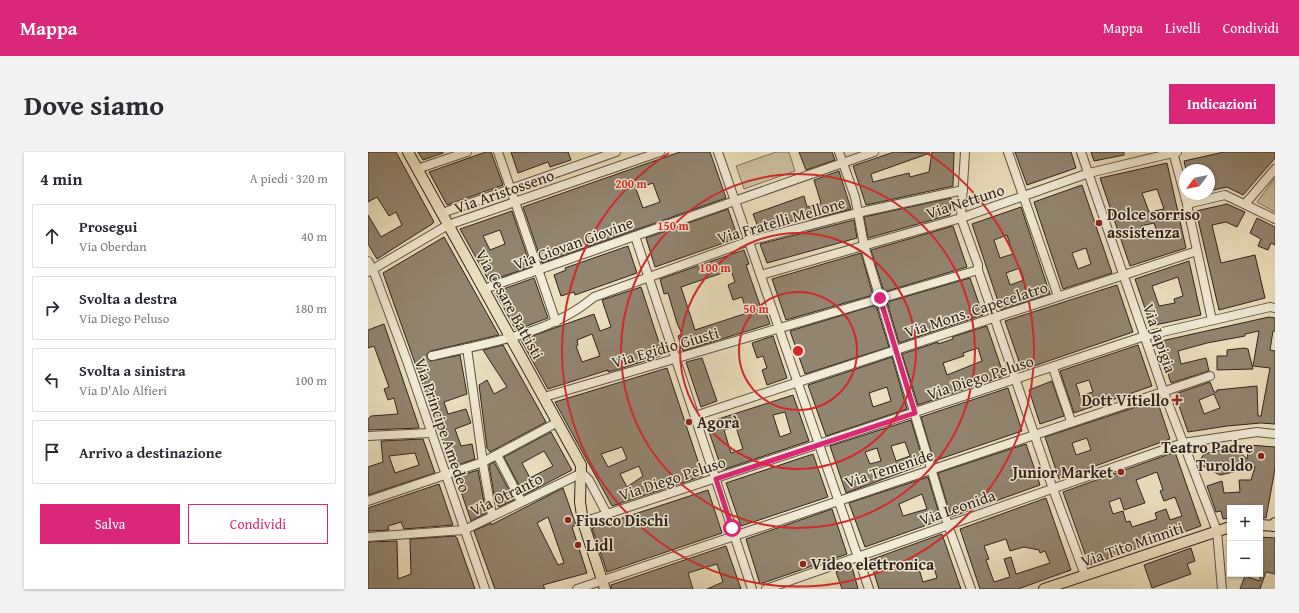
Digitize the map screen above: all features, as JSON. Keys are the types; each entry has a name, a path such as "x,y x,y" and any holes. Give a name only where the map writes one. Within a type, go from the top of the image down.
{"main road":[{"name":"Via Cesare Battisti","path":"408,152 558,422 581,465 582,472"},
{"path":"582,472 580,502 583,522 604,584"},
{"path":"1263,525 1275,525"},
{"name":"Via Tito Minniti","path":"1044,589 1227,528"}],"street":[{"path":"417,169 467,152"},
{"path":"498,152 556,322"},
{"name":"Via Aristosseno","path":"442,213 606,154 616,152"},
{"name":"Via Aristosseno","path":"371,271 448,225 660,152"},
{"path":"718,152 869,589"},
{"path":"839,152 854,197 864,245 948,525 971,589"},
{"name":"Via Giovan Giovine","path":"484,289 874,152"},
{"path":"964,152 961,218 978,265 978,270 996,317 1053,489 1085,575"},
{"path":"1008,152 1058,296"},
{"name":"Via Japigia","path":"1081,152 1163,390 1217,531 1222,589"},
{"path":"1174,152 1212,320"},
{"name":"Via Nettuno","path":"760,275 961,218 1089,173 1174,152"},
{"path":"606,154 611,169"},
{"path":"1245,204 1275,170"},
{"name":"Via Fratelli Mellone","path":"432,356 511,337 556,322 583,307 594,297 749,241 857,213 963,190"},
{"path":"1186,204 1225,195 1275,219"},
{"path":"635,236 752,589"},
{"name":"Via Mons. Capecelatro","path":"695,416 1197,251"},
{"name":"Via Principe Amedeo","path":"368,261 407,362 430,433 485,589"},
{"name":"Via Egidio Giusti","path":"544,397 978,270"},
{"path":"368,279 377,281"},
{"name":"Via Diego Peluso","path":"583,522 1053,368 1145,336 1270,307 1275,308"},
{"path":"467,348 492,515"},
{"path":"1053,368 1071,421"},
{"name":"Via Temenide","path":"577,589 604,584 838,500 1163,390 1210,376"},
{"path":"368,501 483,462 558,422"},
{"name":"Via Leonida","path":"766,589 1183,443 1257,432 1275,434"},
{"path":"368,436 430,433"},
{"path":"497,455 522,501"},
{"path":"582,472 589,480 607,514"},
{"name":"Via Otranto","path":"368,537 464,530 582,472"}],"shaded area":[{"path":"776,152 789,152 795,171 744,189 736,166"},
{"path":"1275,178 1275,212 1257,202"}],"building":[{"path":"368,152 396,152 434,222 377,259 368,244 368,215 381,237 402,225 396,212 389,216 377,197 368,202"},
{"path":"418,152 443,152 443,153 423,160"},
{"path":"486,152 491,152 503,185 447,205 429,172"},
{"path":"511,152 568,152 571,160 550,167 548,162 518,173"},
{"path":"680,152 710,152 726,198 542,263 523,207","holes":["653,183 660,202 643,208 636,189"]},
{"path":"799,152 832,152 835,160 806,170"},
{"path":"894,152 930,153 871,174 873,182 909,173 910,177 929,172 932,152 954,152 953,186 866,205 853,166"},
{"path":"1015,152 1071,152 1076,168 1027,185"},
{"path":"1091,152 1124,152 1124,155 1094,161"},
{"path":"1224,152 1275,152 1275,158 1243,195 1227,187 1215,190 1215,164 1185,164 1184,161"},
{"path":"1167,163 1186,248 1130,266 1100,178","holes":["1157,189 1164,209 1149,212 1142,193","1154,223 1158,234 1144,239 1141,226"]},
{"path":"839,171 851,209 810,220 809,217 791,221 788,225 760,232 753,214 804,196 807,207 821,203 814,180"},
{"path":"1082,185 1112,273 1063,289 1034,202","holes":["1086,248 1091,264 1078,269 1072,253"]},
{"path":"951,198 950,215 868,238 864,217"},
{"path":"1227,204 1245,212 1237,227 1226,222 1212,225 1221,263 1255,255 1265,298 1219,310 1196,211"},
{"path":"1021,207 1050,294 1001,310 972,224","holes":["1007,235 1013,254 1000,258 994,240","1020,268 1024,280 1010,285 1006,273"]},
{"path":"728,209 738,238 655,267 646,238"},
{"path":"512,211 531,267 489,281 460,229","holes":["500,230 505,244 490,250 483,236"]},
{"path":"1257,218 1275,227 1275,245 1271,243 1268,250 1258,246 1261,239 1250,233"},
{"path":"854,220 857,238 767,263 760,244"},
{"path":"953,226 967,267 884,292 871,250"},
{"path":"444,237 499,335 431,351 427,354 428,359 431,361 460,355 467,394 444,402 448,414 466,409 471,423 455,429 461,446 472,444 475,459 452,467 383,273"},
{"path":"628,246 637,273 575,295 574,292 561,296 554,275 566,270 565,268"},
{"path":"744,250 749,264 746,265 762,311 765,310 770,324 683,351 678,336 682,334 668,293 664,294 660,279","holes":["731,270 735,282 728,285 733,300 742,297 747,313 695,330 681,287"]},
{"path":"861,253 873,295 786,320 772,279"},
{"path":"1189,261 1201,315 1151,326 1135,279","holes":["1178,277 1183,296 1174,299 1175,303 1159,306 1152,286"]},
{"path":"534,278 548,318 516,330 495,292"},
{"path":"970,278 983,315 899,343 887,302"},
{"path":"1117,285 1133,332 1022,370 1005,321"},
{"path":"641,287 663,355 623,368 608,372 608,370 548,389 521,340 594,314 600,331 611,327 602,300","holes":["592,334 600,356 582,362 576,346 578,345 577,340"]},
{"path":"876,305 889,347 805,374 790,331"},
{"path":"1269,317 1275,318 1275,331 1273,331 1270,350 1275,351 1275,424 1261,423 1227,426 1188,432 1175,394 1210,382 1214,392 1217,392 1217,390 1257,386 1258,416 1261,416 1270,368 1253,366 1259,331 1245,334 1245,336 1207,343 1178,351 1181,364 1206,358 1209,371 1171,383 1157,342","holes":["1214,394 1220,408 1204,414 1199,400"]},
{"path":"384,324 419,428 368,430 368,419 371,416 398,414 394,398 388,400 384,389 389,387 374,346 368,348 368,330"},
{"path":"987,326 1004,376 918,405 902,354 938,342 938,344 953,339 952,337","holes":["978,348 982,361 947,375 943,363 964,356 963,353"]},
{"path":"773,336 787,378 767,385 762,370 767,368 763,356 757,358 752,343"},
{"path":"503,345 546,422 490,452 487,448 479,385 487,380 494,394 507,387 483,350"},
{"path":"1138,345 1152,386 1074,413 1060,371","holes":["1089,380 1093,392 1080,396 1076,384"]},
{"path":"1248,349 1253,369 1217,370 1217,356 1227,356 1227,350"},
{"path":"892,357 907,409 826,436 808,385","holes":["887,387 891,401 873,407 869,393"]},
{"path":"702,358 717,401 701,407 686,362"},
{"path":"667,368 703,476 612,506 555,402","holes":["622,447 627,459 608,467 601,454","639,466 643,476 627,487 620,474"]},
{"path":"1052,381 1064,416 1040,424 1029,390"},
{"path":"1008,388 1022,431 934,461 921,417"},
{"path":"793,395 809,441 722,470 706,423","holes":["785,412 791,433 780,437 773,415","736,427 743,449 731,453 724,430"]},
{"path":"1157,400 1170,439 1059,479 1045,437","holes":["1087,438 1091,450 1076,455 1072,443"]},
{"path":"911,420 924,464 846,493 830,446","holes":["905,442 910,456 896,461 891,446","877,448 881,461 870,464 865,452"]},
{"path":"551,432 572,470 524,495 504,457","holes":["544,451 553,466 530,478 522,463"]},
{"path":"423,439 435,473 368,495 368,467 383,462 381,441","holes":["415,453 419,465 395,473 389,456"]},
{"path":"1026,444 1040,485 951,517 938,473"},
{"path":"1249,445 1275,447 1275,469 1266,518 1263,518 1263,505 1227,505 1227,518 1223,519 1221,511 1216,512 1207,486 1222,481 1224,493 1240,492 1239,480 1251,480 1255,467 1245,465 1238,471 1220,475 1203,466 1200,460 1204,454 1230,448 1237,449 1247,459"},
{"path":"1175,452 1201,526 1089,565 1063,492","holes":["1157,472 1163,490 1160,491 1164,501 1175,497 1182,516 1170,520 1166,509 1155,513 1157,519 1132,527 1130,521 1126,522 1123,511 1113,514 1109,502 1120,498 1124,510 1145,503 1136,480"]},
{"path":"813,454 828,497 741,526 726,483"},
{"path":"494,462 514,500 499,507 495,500 489,465"},
{"path":"478,470 486,513 471,521 456,477"},
{"path":"928,477 941,520 865,547 849,503","holes":["922,494 927,509 903,516 899,504"]},
{"path":"439,484 453,525 404,529 401,522 388,526 389,530 368,531 368,508"},
{"path":"563,488 576,525 572,527 587,573 543,585 545,589 495,589 474,531 491,523 491,525","holes":["548,517 564,563 558,565 537,523"]},
{"path":"708,490 722,533 607,572 592,528"},
{"path":"1046,498 1071,570 1018,589 980,589 960,529","holes":["1006,539 1010,551 1024,547 1039,550 1040,553 1045,551 1050,563 1016,574 1011,557 1004,559 1010,577 994,582 986,560 989,559 984,546"]},
{"path":"832,509 847,554 760,584 746,539"},
{"path":"942,534 961,589 879,589 870,560","holes":["932,561 937,578 923,582 918,566"]},
{"path":"455,536 475,589 368,589 368,542 397,541 398,579 411,574 410,539"},
{"path":"1263,537 1275,538 1275,574 1266,572 1260,589 1240,589 1245,577 1260,581 1260,577 1263,577"},
{"path":"726,546 741,589 707,589 723,582 717,564 688,573 693,589 611,589 611,585"},
{"path":"1191,548 1195,561 1187,564 1191,574 1152,588 1144,565"},
{"path":"852,567 858,589 842,589 836,572"}],"place":[{"name":"Dolce sorriso assistenza","path":"1099,223"},
{"name":"Dott Vitiello","path":"1177,400"},
{"name":"Agorà","path":"689,422"},
{"name":"Teatro Padre Turoldo","path":"1261,456"},
{"name":"Junior Market","path":"1121,472"},
{"name":"Fiusco Dischi","path":"568,520"},
{"name":"Lidl","path":"578,545"},
{"name":"Video elettronica","path":"803,564"}],"route":[{"path":"732,528 716,479 915,413 880,298"}]}
